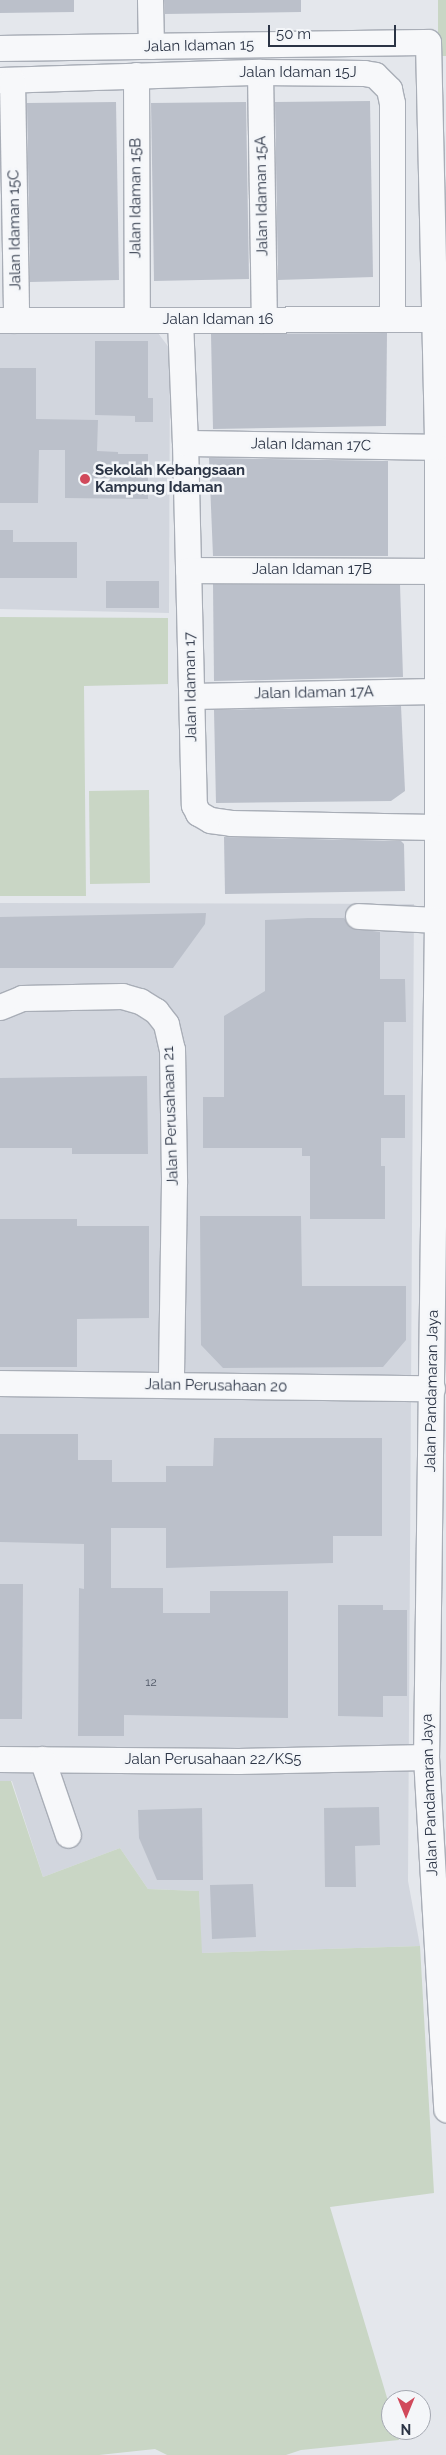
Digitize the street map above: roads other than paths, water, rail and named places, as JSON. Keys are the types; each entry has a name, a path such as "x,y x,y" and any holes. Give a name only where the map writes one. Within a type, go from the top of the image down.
{"street":[{"path":"150,0 151,46"},
{"name":"Jalan Idaman 15","path":"0,48 428,42"},
{"name":"Jalan Pandamaran Jaya","path":"428,42 440,456 436,571 441,828 437,920 441,1059 432,1388 426,1757 440,1902 446,2109"},
{"name":"Jalan Idaman 15J","path":"6,80 260,72 364,73 375,75 389,89 392,103 392,319"},
{"name":"Jalan Idaman 15A","path":"260,72 264,320"},
{"name":"Jalan Idaman 15B","path":"136,76 136,320"},
{"name":"Jalan Idaman 15C","path":"6,80 8,320"},
{"name":"Jalan Idaman 16","path":"8,320 435,319"},
{"name":"Jalan Idaman 17","path":"180,320 194,805 198,813 210,820 231,823 441,828"},
{"name":"Jalan Idaman 17C","path":"185,443 440,456"},
{"name":"Jalan Idaman 17B","path":"188,570 436,571"},
{"name":"Jalan Idaman 17A","path":"192,696 437,691"},
{"path":"358,916 437,920"},
{"name":"Jalan Perusahaan 21","path":"0,1007 22,998 122,996 140,1001 156,1011 166,1024 172,1048 174,1183 170,1385"},
{"name":"Jalan Perusahaan 20","path":"0,1383 432,1388"},
{"name":"Jalan Perusahaan 22/KS5","path":"0,1760 238,1761 426,1757"},
{"path":"42,1759 68,1835"}],"place":[{"name":"Sekolah Kebangsaan Kampung Idaman","path":"85,479"}]}
